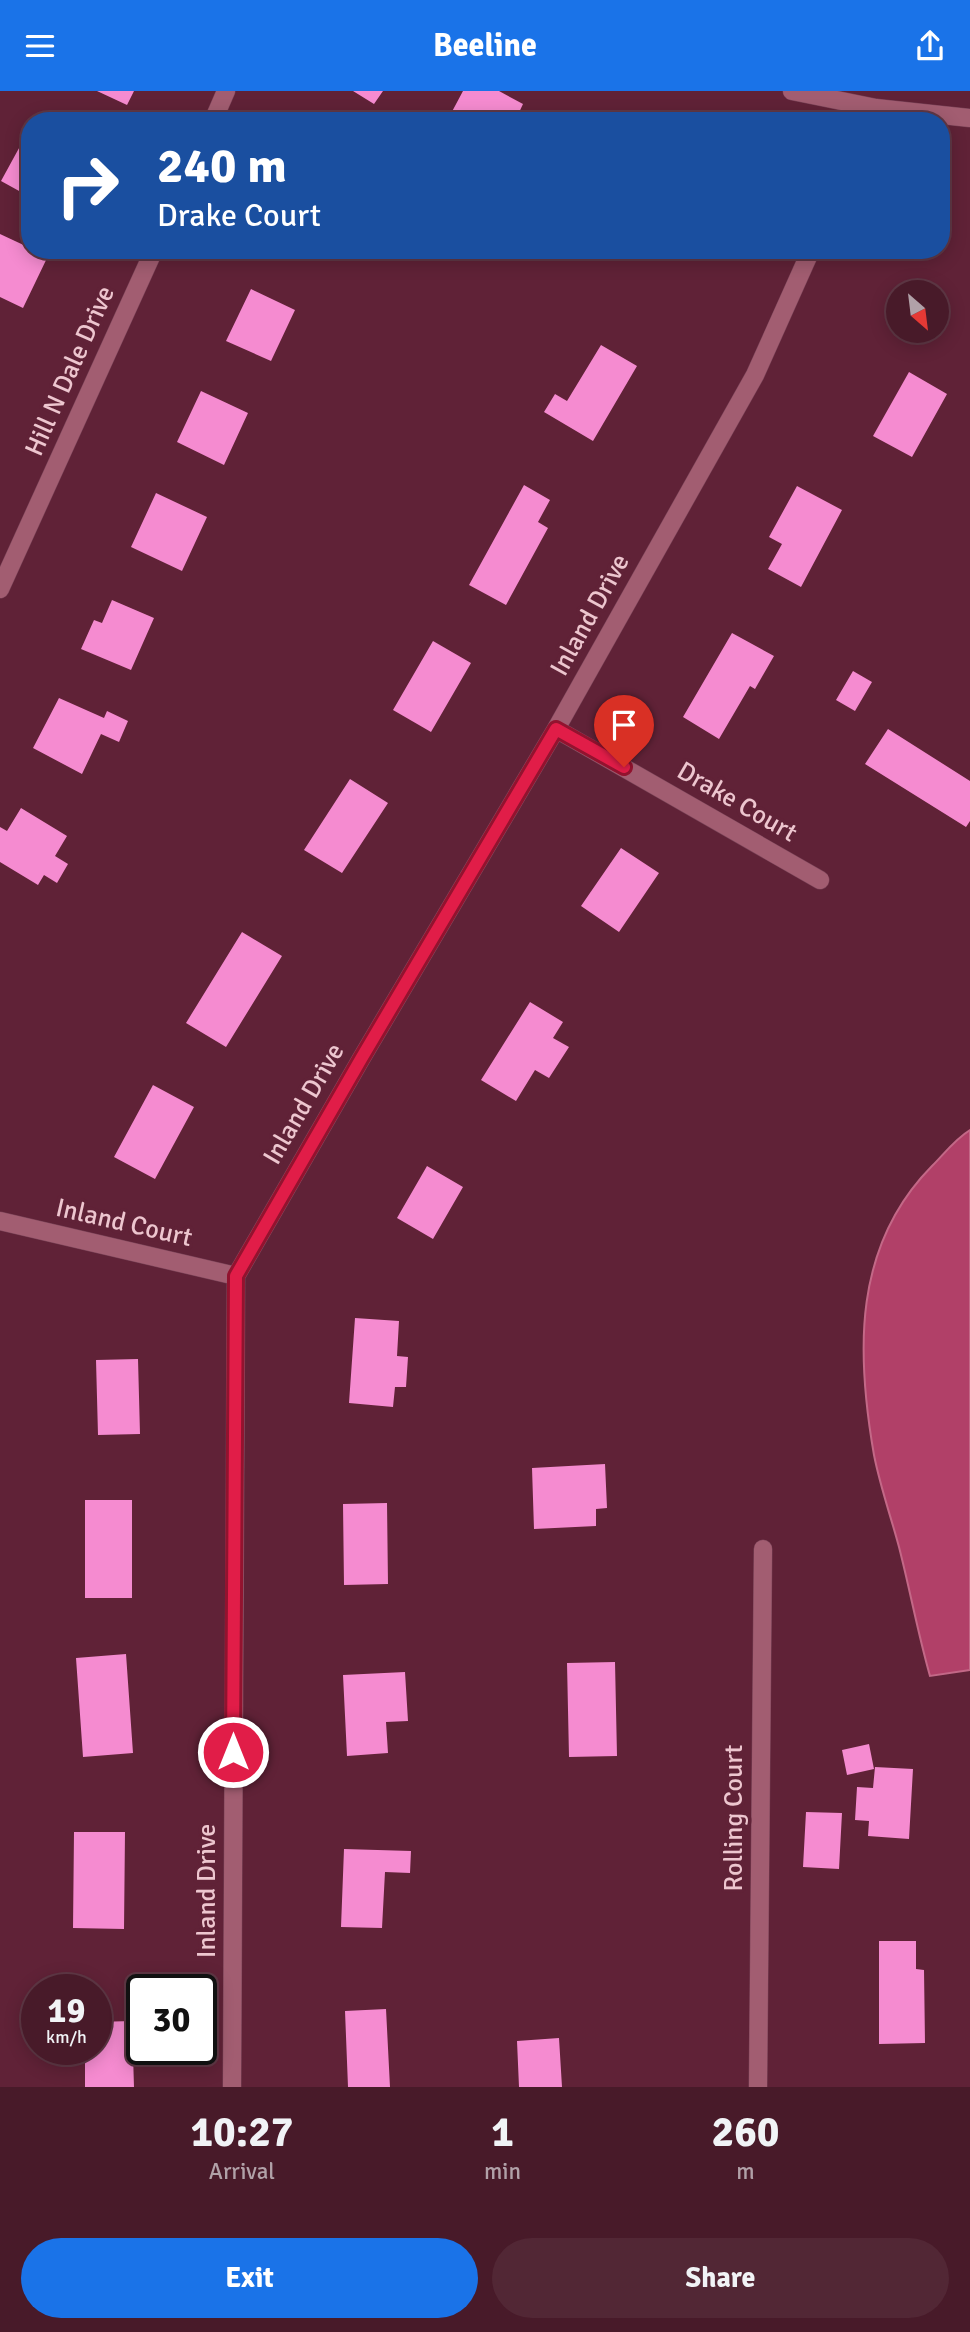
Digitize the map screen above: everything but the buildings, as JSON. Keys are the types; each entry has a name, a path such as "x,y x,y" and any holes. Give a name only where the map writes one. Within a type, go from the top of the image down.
{"street":[{"path":"217,112 226,91"},
{"path":"792,91 866,112"},
{"path":"950,117 970,118"},
{"name":"Hill N Dale Drive","path":"0,589 150,259"},
{"name":"Inland Drive","path":"232,2087 236,1276 556,729 755,375 807,259"},
{"name":"Drake Court","path":"556,729 820,880"},
{"name":"Inland Court","path":"0,1221 236,1276"},
{"name":"Rolling Court","path":"758,2087 763,1549"}],"shaded area":[{"path":"970,1130 970,1670 930,1676 874,1455 864,1378 864,1339 874,1265 887,1230 906,1197 950,1147"}],"route":[{"path":"233,1752 236,1276 556,729 624,767"}]}
